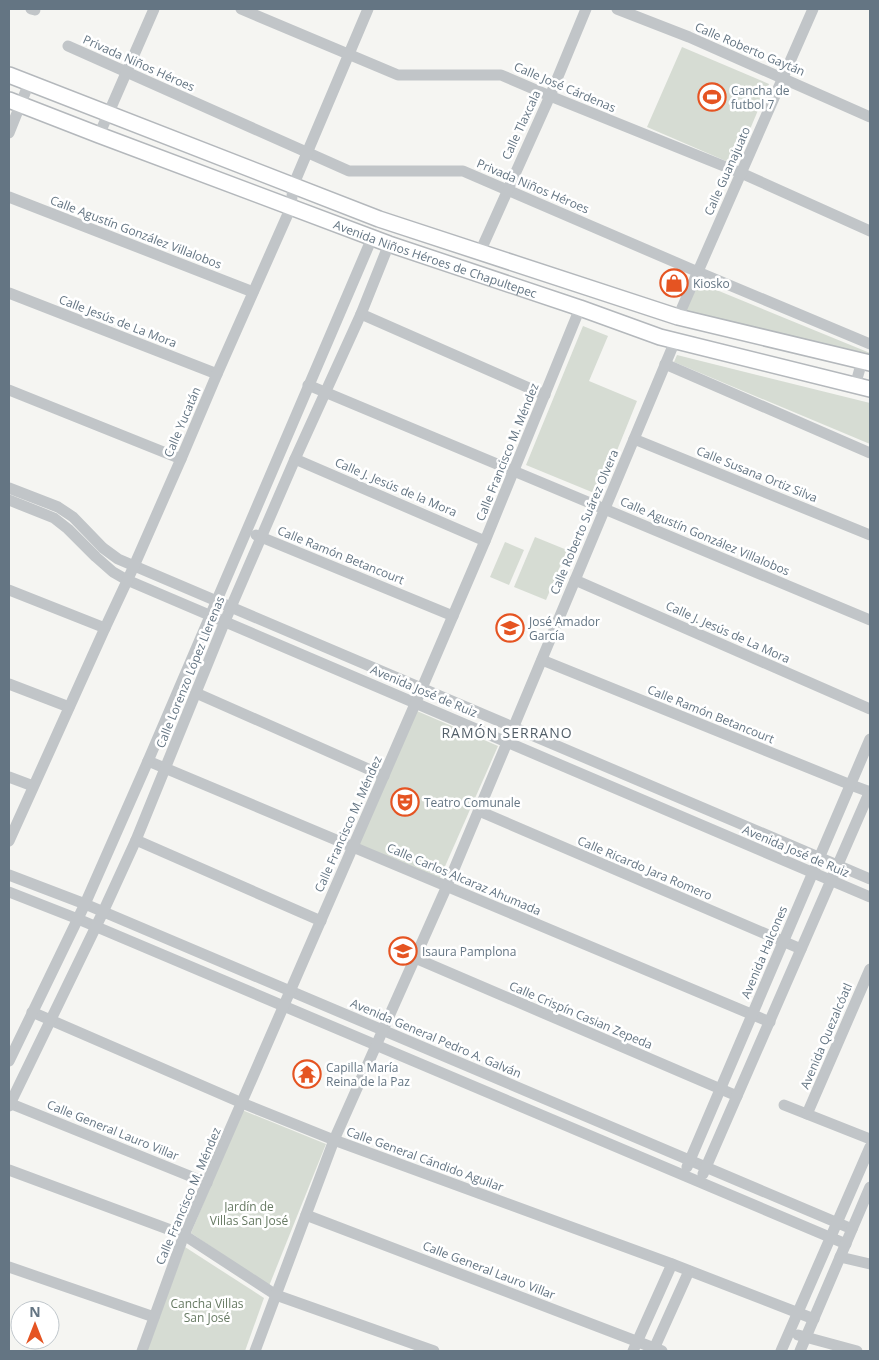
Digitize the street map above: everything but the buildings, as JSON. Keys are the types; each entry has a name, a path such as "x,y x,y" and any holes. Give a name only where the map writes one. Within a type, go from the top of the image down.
{"main road":[{"name":"Avenida Niños Héroes de Chapultepec","path":"9,75 379,219 678,317 866,362"},
{"name":"Avenida Niños Héroes de Chapultepec","path":"14,102 372,238 675,341 863,388"}],"street":[{"path":"99,135 154,9"},
{"name":"Calle José Cárdenas","path":"241,9 398,75 501,75 741,173 870,231"},
{"name":"Calle Yucatán","path":"9,841 134,566 216,374 291,207 293,186 368,9"},
{"name":"Calle Tlaxcala","path":"480,252 550,96 586,9"},
{"name":"Calle Roberto Gaytán","path":"617,9 689,37 870,117"},
{"name":"Calle Guanajuato","path":"678,317 813,9"},
{"name":"Privada Niños Héroes","path":"68,46 349,171 462,171 870,344"},
{"path":"9,133 14,102 29,84"},
{"name":"Calle Agustín González Villalobos","path":"9,197 253,292"},
{"name":"Calle Lorenzo López Llerenas","path":"9,1061 85,904 372,238"},
{"name":"Calle Lorenzo López Llerenas","path":"9,1104 136,840 224,621 361,314 389,244"},
{"name":"Calle Jesús de La Mora","path":"9,293 216,374"},
{"name":"Calle Francisco M. Méndez","path":"142,1351 184,1235 416,703 485,541 580,308"},
{"path":"361,314 545,395"},
{"name":"Calle Roberto Suárez Olvera","path":"255,1351 334,1140 447,886 675,341"},
{"path":"863,388 866,362"},
{"path":"665,364 870,452"},
{"name":"Calle Agustín González Villalobos","path":"308,385 870,620"},
{"path":"9,390 181,459"},
{"name":"Calle Susana Ortiz Silva","path":"634,438 870,535"},
{"name":"Calle J. Jesús de la Mora","path":"295,459 485,541"},
{"name":"Avenida José de Ruiz","path":"9,488 58,507 73,517 103,548 118,559 870,879"},
{"name":"Avenida José de Ruiz","path":"9,500 54,518 113,572 127,580 870,897"},
{"name":"Calle Ramón Betancourt","path":"245,531 453,616"},
{"name":"Calle J. Jesús de La Mora","path":"575,580 870,709"},
{"path":"9,590 105,628"},
{"name":"Calle Ramón Betancourt","path":"542,660 870,792"},
{"path":"9,684 69,707"},
{"path":"196,693 384,776"},
{"name":"Avenida Halcones","path":"683,1176 870,739"},
{"name":"Calle Carlos Alcaraz Ahumada","path":"148,761 770,1022"},
{"path":"9,777 34,786"},
{"path":"700,1183 870,792"},
{"name":"Calle Ricardo Jara Romero","path":"478,812 801,949"},
{"path":"136,840 321,921"},
{"name":"Avenida General Pedro A. Galván","path":"9,875 85,904 852,1229"},
{"path":"9,892 78,918 846,1244"},
{"name":"Calle Crispín Casian Zepeda","path":"415,958 737,1096"},
{"name":"Avenida Quezalcóatl","path":"807,1114 870,968"},
{"name":"Calle General Cándido Aguilar","path":"32,1012 242,1103 334,1140 672,1264 814,1319"},
{"name":"Calle General Lauro Villar","path":"9,1104 207,1183"},
{"path":"784,1105 870,1139"},
{"path":"781,1351 870,1147"},
{"path":"9,1170 184,1235 276,1295 434,1351"},
{"path":"859,1173 870,1176"},
{"path":"800,1351 870,1187"},
{"name":"Calle General Lauro Villar","path":"306,1214 635,1346 657,1350"},
{"path":"840,1257 870,1264"},
{"path":"635,1346 672,1264"},
{"path":"9,1267 154,1317"},
{"path":"657,1350 689,1271"},
{"path":"790,1332 857,1351"}],"green space":[{"name":"Cancha de futbol 7","path":"682,47 769,84 735,165 647,127"},
{"path":"697,282 870,353 870,356 684,312"},
{"path":"583,326 608,336 589,381 637,401 599,495 526,465"},
{"path":"677,355 870,403 870,444 674,362"},
{"path":"535,537 567,550 546,600 514,587"},
{"path":"505,542 524,550 509,585 490,577"},
{"path":"417,711 498,746 439,880 358,845"},
{"name":"Jardín de Villas San José","path":"242,1110 326,1144 269,1286 191,1233"},
{"name":"Cancha Villas San José","path":"185,1247 264,1298 245,1351 147,1351"}],"place":[{"name":"Cancha de futbol 7","path":"712,97"},
{"name":"Kiosko","path":"674,283"},
{"name":"José Amador García","path":"510,628"},
{"name":"Teatro Comunale","path":"405,802"},
{"name":"Isaura Pamplona","path":"403,951"},
{"name":"Capilla María Reina de la Paz","path":"307,1074"}],"district":[{"name":"RAMÓN SERRANO","path":"507,732"}]}
